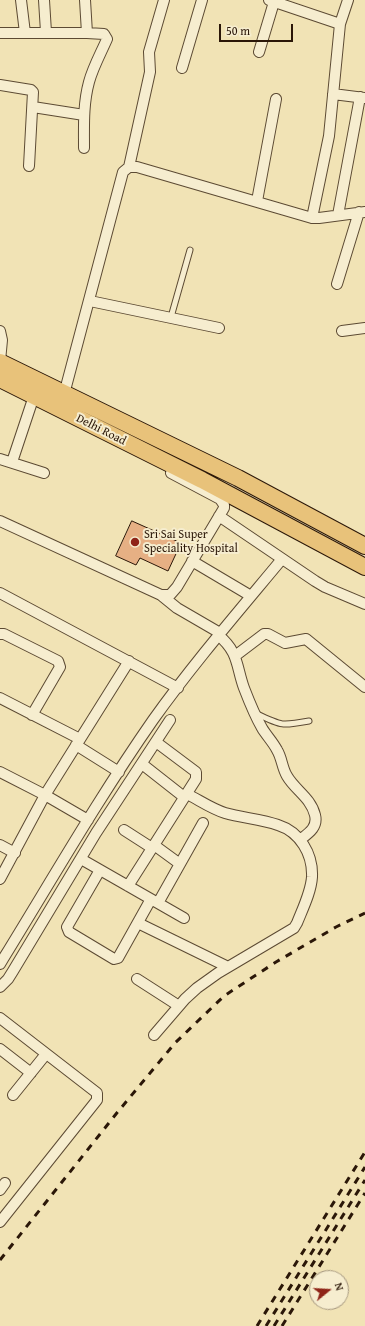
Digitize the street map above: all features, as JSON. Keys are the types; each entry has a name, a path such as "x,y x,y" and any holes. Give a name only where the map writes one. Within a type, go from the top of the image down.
{"main road":[{"path":"0,361 217,467 365,546"},
{"name":"Delhi Road","path":"0,379 202,480 365,567"}],"street":[{"path":"21,0 25,33"},
{"path":"44,0 46,32"},
{"path":"85,0 87,33"},
{"path":"60,410 123,172 129,167 150,72 149,52 164,0"},
{"path":"182,68 202,0"},
{"path":"312,218 329,136 340,24 348,0"},
{"path":"259,52 271,1 340,24"},
{"path":"0,34 46,32 104,34 107,39 89,82 84,105 84,148"},
{"path":"0,85 31,90 34,95 29,166"},
{"path":"333,94 362,97 338,215"},
{"path":"257,201 276,99"},
{"path":"33,107 84,115"},
{"path":"129,167 137,167 312,218 362,212 337,284"},
{"path":"90,301 219,328"},
{"path":"342,331 365,328"},
{"path":"0,331 2,340 0,361"},
{"path":"12,462 39,381"},
{"path":"152,436 145,452 157,464 220,499 224,505 224,508 177,587 170,595 161,595"},
{"path":"0,459 44,473"},
{"path":"219,516 325,587 365,604"},
{"path":"0,521 161,595 177,608 222,637 235,656 244,688 262,728 278,752 288,777 307,798 314,810 316,822 314,827 300,839"},
{"path":"0,964 95,818 119,772 154,720 178,688 222,637 251,596 282,559"},
{"path":"192,561 251,596"},
{"path":"0,593 178,688"},
{"path":"0,634 4,634 58,661 60,664 60,667 32,714"},
{"path":"235,656 264,634 268,634 285,643 306,639 365,687"},
{"path":"0,880 45,795 129,661"},
{"path":"0,698 32,714 78,742 119,772"},
{"path":"0,987 8,979 81,858 95,818 142,764 170,720"},
{"path":"128,886 196,779 196,772 156,742"},
{"path":"142,764 185,796 225,813 271,822 295,833 300,839 310,860 312,877 297,923 290,932 228,967 198,988 179,1006 154,1035"},
{"path":"0,772 95,818"},
{"path":"100,870 67,926 68,932 116,959 138,923 180,864 203,823"},
{"path":"124,830 180,864"},
{"path":"0,845 15,853"},
{"path":"81,858 184,918"},
{"path":"138,923 228,967"},
{"path":"137,979 179,1006"},
{"path":"0,1018 97,1093 97,1100 0,1221"},
{"path":"0,1049 31,1073"},
{"path":"13,1095 46,1054"}],"lane":[{"path":"170,317 190,250"},
{"path":"255,713 276,724 283,725 309,721"}],"building":[{"path":"132,521 181,543 168,571 140,558 136,565 116,556"}],"railway":[{"path":"0,1260 116,1114 175,1043 224,996 276,962 336,927 365,913"},
{"path":"257,1326 365,1152"},
{"path":"266,1326 365,1167"},
{"path":"274,1326 365,1180"},
{"path":"282,1326 365,1193"}],"place":[{"name":"Sri Sai Super Speciality Hospital","path":"135,542"}]}
